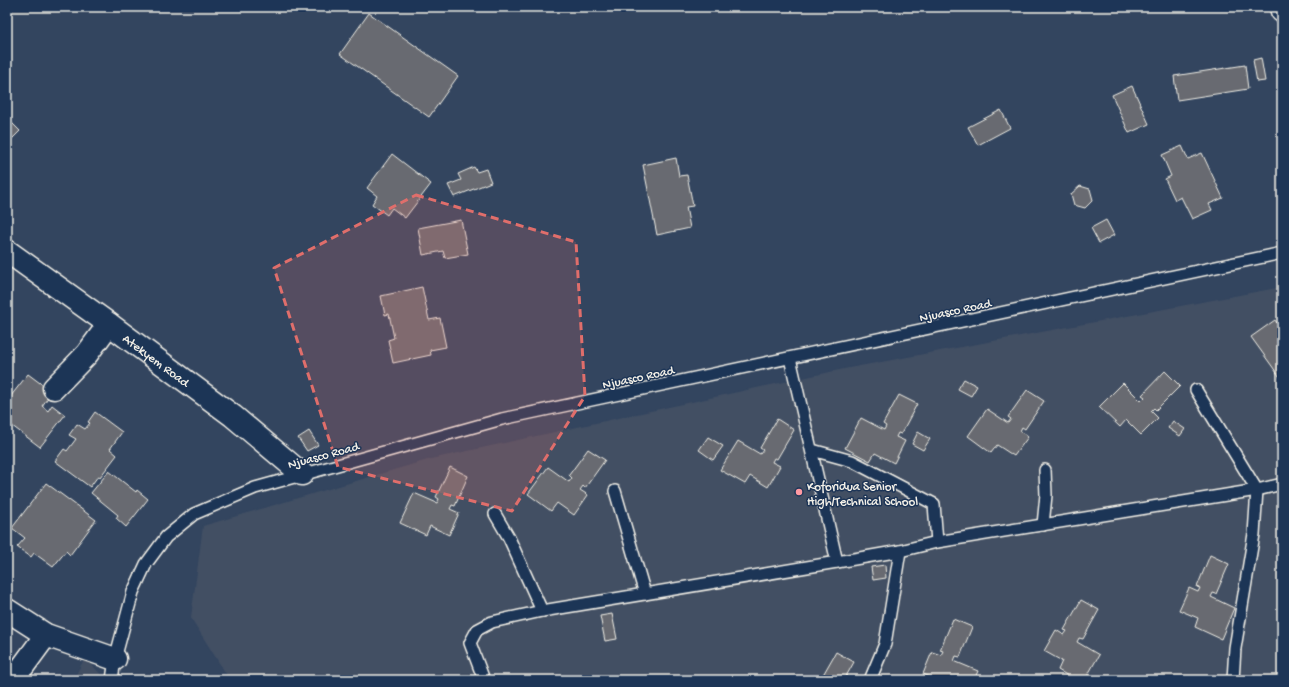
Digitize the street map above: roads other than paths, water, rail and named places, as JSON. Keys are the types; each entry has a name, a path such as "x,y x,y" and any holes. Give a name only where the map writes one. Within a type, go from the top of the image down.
{"street":[{"path":"1281,7 1282,12"},
{"name":"Atekyem Road","path":"7,251 233,416 302,474"},
{"path":"54,388 87,354 109,324"},
{"path":"7,610 46,635 115,659"},
{"path":"13,680 46,635"}],"lane":[{"name":"Njuasco Road","path":"112,680 115,659 133,592 146,564 166,537 194,514 255,488 502,419 1282,253"},
{"path":"790,358 837,562"},
{"path":"1196,390 1257,490 1254,534 1235,648 1233,680"},
{"path":"812,450 852,461 934,504 937,542"},
{"path":"1042,525 1046,496 1045,470"},
{"path":"484,680 470,642 477,630 492,622 542,611 900,551 937,542 1257,490 1282,484"},
{"path":"615,491 644,594"},
{"path":"495,514 509,538 542,611"},
{"path":"870,680 886,644 900,551"}],"place":[{"name":"Koforidua Senior High/Technical School","path":"799,492"}]}
